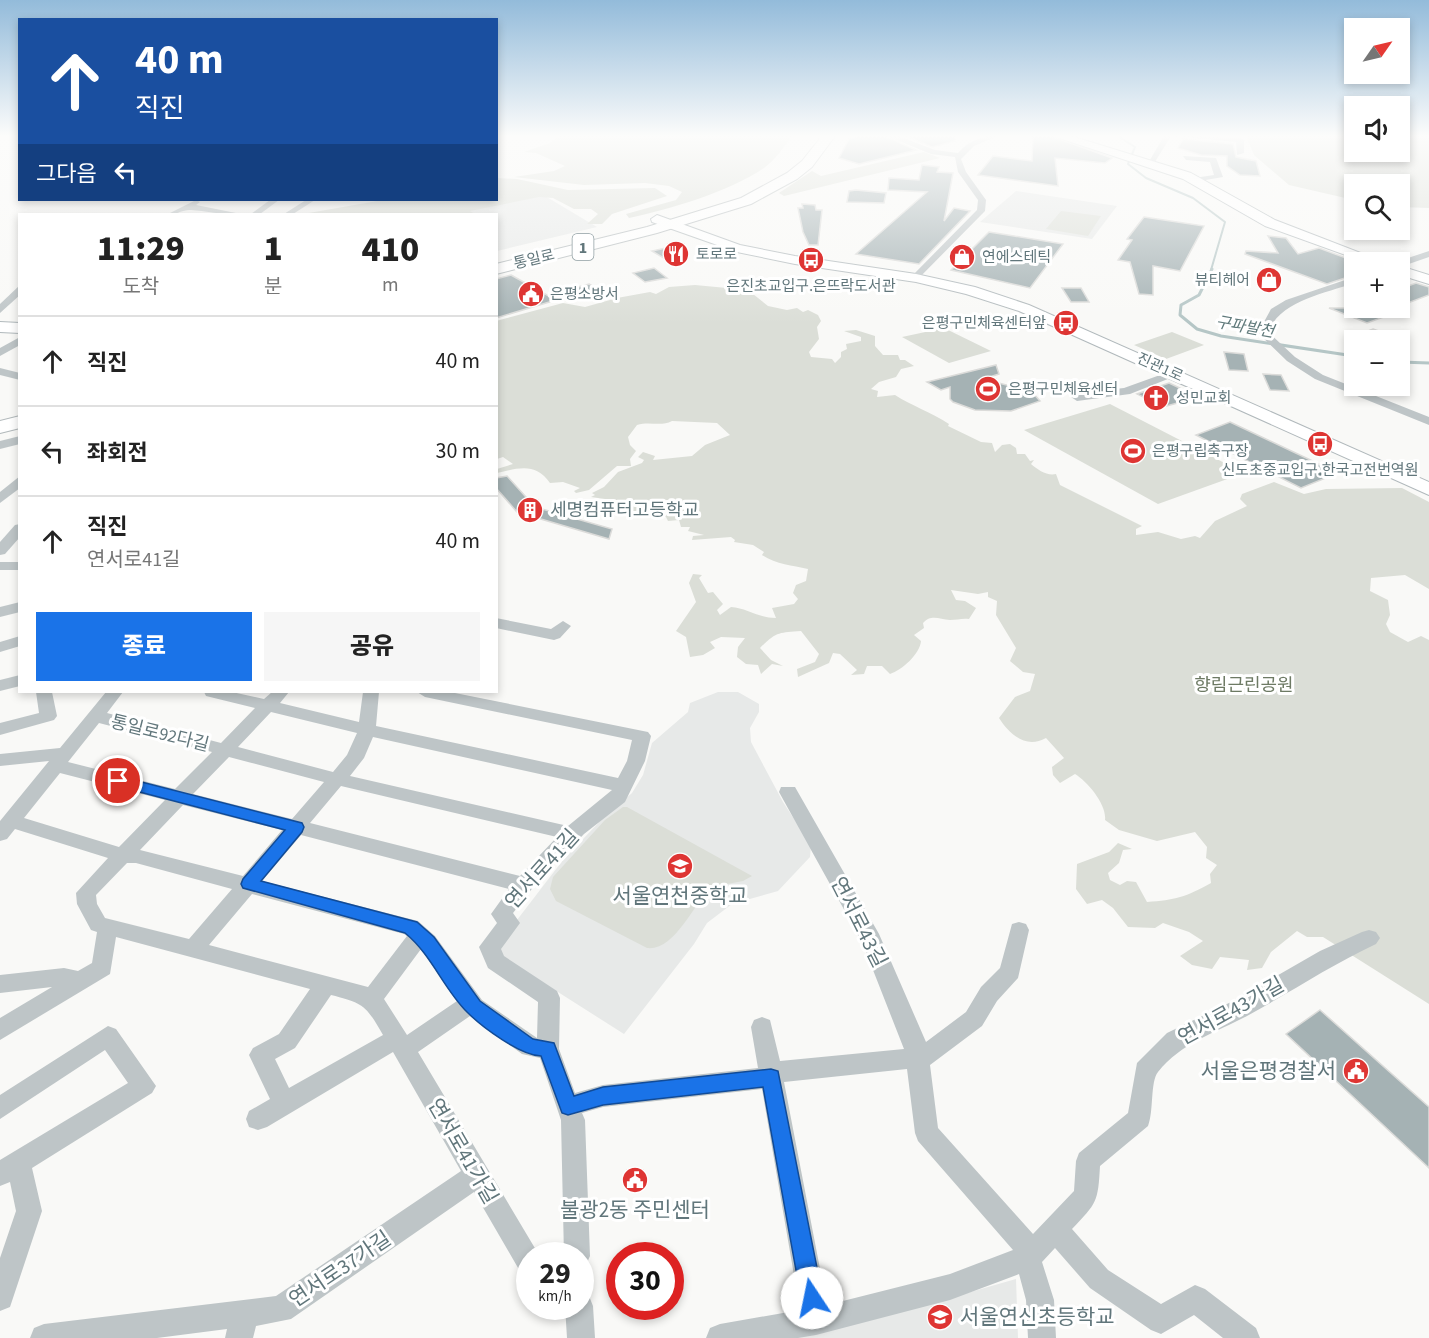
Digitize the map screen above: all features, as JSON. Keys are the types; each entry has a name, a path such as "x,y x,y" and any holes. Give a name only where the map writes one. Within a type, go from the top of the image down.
{"main road":[{"name":"통일로","path":"498,267 663,221 717,198"},
{"name":"통일로","path":"498,258 723,210 748,198"},
{"path":"1228,198 1270,223 1350,252"},
{"name":"진관1로","path":"663,221 737,248 784,258 916,278 970,290 1024,308 1174,373 1429,489"},
{"path":"1410,273 1429,280"},
{"path":"0,327 18,328"},
{"path":"0,415 18,411"},
{"path":"0,427 18,422"}],"street":[{"path":"916,278 982,208 979,198"},
{"path":"174,213 198,201"},
{"path":"256,213 274,201"},
{"path":"290,213 309,201"},
{"path":"189,207 216,213 232,205"},
{"path":"1410,261 1429,254"},
{"path":"1344,283 1290,302 1275,311 1273,319 1263,329 1263,333 1291,359 1319,377 1429,421"},
{"path":"0,310 18,290"},
{"path":"0,353 18,341"},
{"path":"0,371 17,374"},
{"path":"1077,397 1126,391 1174,373"},
{"path":"0,376 17,374"},
{"path":"0,445 18,440"},
{"path":"0,480 18,479"},
{"path":"0,499 18,481"},
{"path":"0,551 18,532"},
{"path":"0,566 18,566"},
{"path":"0,612 18,608"},
{"path":"498,623 554,635 563,626"},
{"path":"0,647 18,642"},
{"path":"0,686 18,681"},
{"path":"0,729 48,716 44,693"},
{"name":"통일로92다길","path":"114,693 5,828 122,855"},
{"path":"223,693 275,698 367,730 625,786"},
{"path":"193,949 355,758 367,730 371,693"},
{"name":"연서로41길","path":"430,693 642,736 636,762 618,797 572,834 524,885 501,914 510,923 490,947 496,962 549,998 548,1048 573,1120 577,1242"},
{"path":"0,1030 102,968 105,938 101,920 86,893 275,698"},
{"name":"통일로92다길","path":"94,716 225,750"},
{"path":"225,750 337,779 572,834"},
{"path":"0,760 62,760 180,796 524,885"},
{"name":"연서로43길","path":"788,792 872,940 915,1043 927,1133 1023,1241 1040,1300 1042,1338"},
{"path":"122,855 136,856 249,884 411,927 428,942 471,1003 530,1047 548,1048"},
{"path":"101,920 193,949 366,995 371,1000 420,935"},
{"path":"568,1106 603,1096 771,1077 782,1071 924,1057 974,1019 989,994 1010,972 1019,930"},
{"name":"연서로43가길","path":"1028,1258 1086,1196 1088,1161 1139,1118 1145,1070 1175,1040 1239,1009 1328,957 1369,938"},
{"path":"0,984 64,977 81,981"},
{"path":"285,1105 261,1055 287,1041 326,984"},
{"name":"연서로41가길","path":"371,1000 400,1044 517,1242"},
{"path":"258,1119 400,1044 471,1003"},
{"path":"762,1027 816,1321"},
{"path":"0,1108 108,1036 144,1086 9,1168 29,1211 0,1297"},
{"name":"연서로37가길","path":"44,1338 242,1326 281,1309 477,1175"},
{"path":"1055,1229 1099,1279 1161,1320 1195,1299 1246,1338"},
{"path":"720,1338 816,1321 950,1287 1028,1258"},
{"path":"580,1320 581,1338"}],"shaded area":[{"path":"524,198 549,198 597,227 498,251 498,213 449,213"},
{"path":"1007,198 1066,198 1117,206 1092,239 980,222"},
{"name":"서울연천중학교","path":"718,692 738,692 759,704 759,712 750,728 751,742 783,802 811,845 810,857 778,891 732,904 707,923 694,944 624,1034 498,954 501,941 563,860 605,816 632,793 643,775 652,743 688,712 690,703"},
{"name":"서울연신초등학교","path":"1016,1279 1018,1338 767,1338 960,1295"}],"green space":[{"path":"498,198 532,198 470,211 473,213 309,213 377,201 498,201"},
{"path":"554,198 660,198 612,214 602,224 587,224 598,214 591,209 574,209"},
{"path":"700,198 629,218 626,214 676,200"},
{"path":"1410,198 1429,198 1429,208 1410,207"},
{"path":"1061,211 1101,216 1088,236 1046,229"},
{"name":"향림근린공원","path":"695,285 748,290 768,306 787,310 797,308 803,312 808,310 818,315 821,321 817,327 819,339 809,352 811,357 832,359 835,363 841,357 841,352 847,349 846,344 861,341 861,337 844,331 856,330 875,336 875,346 883,355 898,355 900,360 905,360 914,366 901,369 896,377 879,382 871,389 878,391 877,397 895,395 949,424 948,426 981,442 992,443 995,452 1002,445 1010,444 1016,448 1017,454 1025,454 1030,461 1034,460 1031,464 1037,468 1046,473 1056,474 1060,485 1142,526 1136,529 1136,535 1158,532 1181,539 1195,536 1200,538 1215,521 1247,506 1240,499 1242,494 1274,482 1304,494 1326,489 1402,488 1429,502 1429,589 1405,575 1371,578 1370,591 1388,600 1390,615 1386,624 1390,632 1408,642 1421,636 1429,640 1429,1004 1323,937 1307,937 1297,931 1271,952 1262,968 1247,970 1249,960 1220,957 1212,969 1192,965 1180,956 1203,941 1189,932 1163,923 1155,928 1128,927 1113,908 1102,900 1087,904 1076,889 1077,864 1109,852 1118,843 1132,849 1123,850 1119,863 1108,873 1110,880 1120,885 1127,881 1136,882 1147,902 1180,897 1202,888 1211,883 1210,874 1217,865 1206,858 1207,847 1195,832 1157,841 1119,830 1105,820 1100,801 1080,778 1075,774 1060,783 1053,775 1052,767 1064,758 1046,738 1032,742 1025,741 1013,735 1003,724 999,718 1015,697 1030,691 1035,674 1023,672 1010,661 1016,648 996,615 997,601 988,597 988,592 978,594 951,590 956,600 965,601 976,608 969,619 932,618 926,620 923,623 924,628 914,635 921,641 914,656 890,674 882,666 867,666 864,674 851,675 857,670 840,654 833,653 829,663 798,677 797,669 815,662 819,654 801,631 779,634 770,638 760,648 771,660 783,666 772,664 761,674 758,665 746,664 737,657 738,647 745,638 721,637 710,642 715,648 703,655 690,657 686,637 676,631 696,602 689,583 693,574 702,575 699,578 708,593 713,592 723,604 717,610 720,615 731,607 776,618 772,608 794,604 798,599 793,593 796,585 806,581 808,569 773,561 762,555 764,552 753,545 734,542 735,540 731,537 692,540 693,536 704,535 688,531 690,527 681,527 679,520 668,521 666,517 632,518 627,512 620,514 603,505 605,499 591,497 595,495 592,493 604,487 618,472 642,463 644,460 638,457 643,452 655,456 653,460 692,456 705,445 730,435 717,423 672,421 664,424 637,425 628,437 630,445 636,451 630,459 631,466 617,466 589,490 576,493 574,491 580,488 563,482 550,483 545,476 533,469 519,468 498,473 498,469 513,464 503,457 498,459 498,320 563,303 585,307 617,298 650,292 656,294 669,287"},
{"path":"944,328 991,351 949,363 902,337"},
{"path":"1172,332 1204,345 1166,359 1134,345"},
{"name":"은평구립축구장","path":"1110,404 1244,473 1158,504 1024,430"},
{"path":"623,807 627,807 752,876 743,881 712,887 675,934 657,947 647,948 556,901 550,889 553,877 605,820"}],"building":[{"path":"848,198 885,198 884,203 847,202"},
{"path":"920,198 948,198 944,221 954,208 970,211 919,264 856,254"},
{"path":"802,204 815,205 816,210 822,210 818,245 809,245 803,232 798,208 803,208"},
{"path":"1144,217 1204,226 1180,271 1153,266 1153,295 1139,294 1130,262 1118,260 1132,240 1127,239"},
{"path":"989,232 1063,244 1030,288 951,270"},
{"path":"1268,236 1286,238 1298,254 1319,248 1344,257 1344,278 1327,284 1245,254 1246,251 1278,253"},
{"path":"670,247 687,255 667,260 652,251"},
{"path":"654,268 667,278 645,282 633,273"},
{"path":"511,275 556,300 498,317 498,278"},
{"path":"1416,283 1429,287 1429,295 1410,302 1410,285"},
{"path":"589,284 610,296 593,300 574,288"},
{"path":"1062,288 1081,288 1089,302 1071,302"},
{"path":"1329,308 1344,308 1344,314"},
{"path":"1354,318 1381,318 1367,323"},
{"path":"1224,352 1244,354 1248,371 1229,370"},
{"name":"은평구민체육센터","path":"996,365 999,374 983,379 1026,390 1033,393 1040,401 1011,411 975,410 953,402 950,399 950,387 941,390 927,382"},
{"path":"1263,374 1281,375 1289,391 1270,390"},
{"path":"1169,383 1199,397 1163,407 1137,394"},
{"path":"1230,422 1338,473 1301,488 1196,435"},
{"name":"세명컴퓨터고등학교","path":"507,476 535,507 612,529 609,539 517,512 498,490 498,478"},
{"name":"서울은평경찰서","path":"1320,1010 1429,1107 1429,1168 1286,1034"}],"waterway":[{"name":"구파발천","path":"1194,198 1225,222 1211,270"},
{"name":"구파발천","path":"1212,269 1199,295 1181,305 1180,315 1197,329 1221,336 1344,354"},
{"name":"구파발천","path":"1410,362 1429,363"}],"place":[{"name":"토로로","path":"676,254"},
{"name":"연에스테틱","path":"962,257"},
{"name":"은진초교입구.은뜨락도서관","path":"811,260"},
{"name":"뷰티헤어","path":"1269,280"},
{"name":"은평소방서","path":"531,294"},
{"name":"은평구민체육센터앞","path":"1066,323"},
{"name":"은평구민체육센터","path":"988,389"},
{"name":"성민교회","path":"1156,398"},
{"name":"신도초중교입구.한국고전번역원","path":"1320,444"},
{"name":"은평구립축구장","path":"1133,451"},
{"name":"세명컴퓨터고등학교","path":"530,510"},
{"name":"서울연천중학교","path":"680,866"},
{"name":"서울은평경찰서","path":"1356,1071"},
{"name":"불광2동 주민센터","path":"635,1180"},
{"name":"서울연신초등학교","path":"940,1317"}],"route":[{"path":"118,781 296,827 249,884 411,927 428,942 474,1006 530,1047 548,1048 568,1106 603,1096 771,1077 812,1298"}]}
